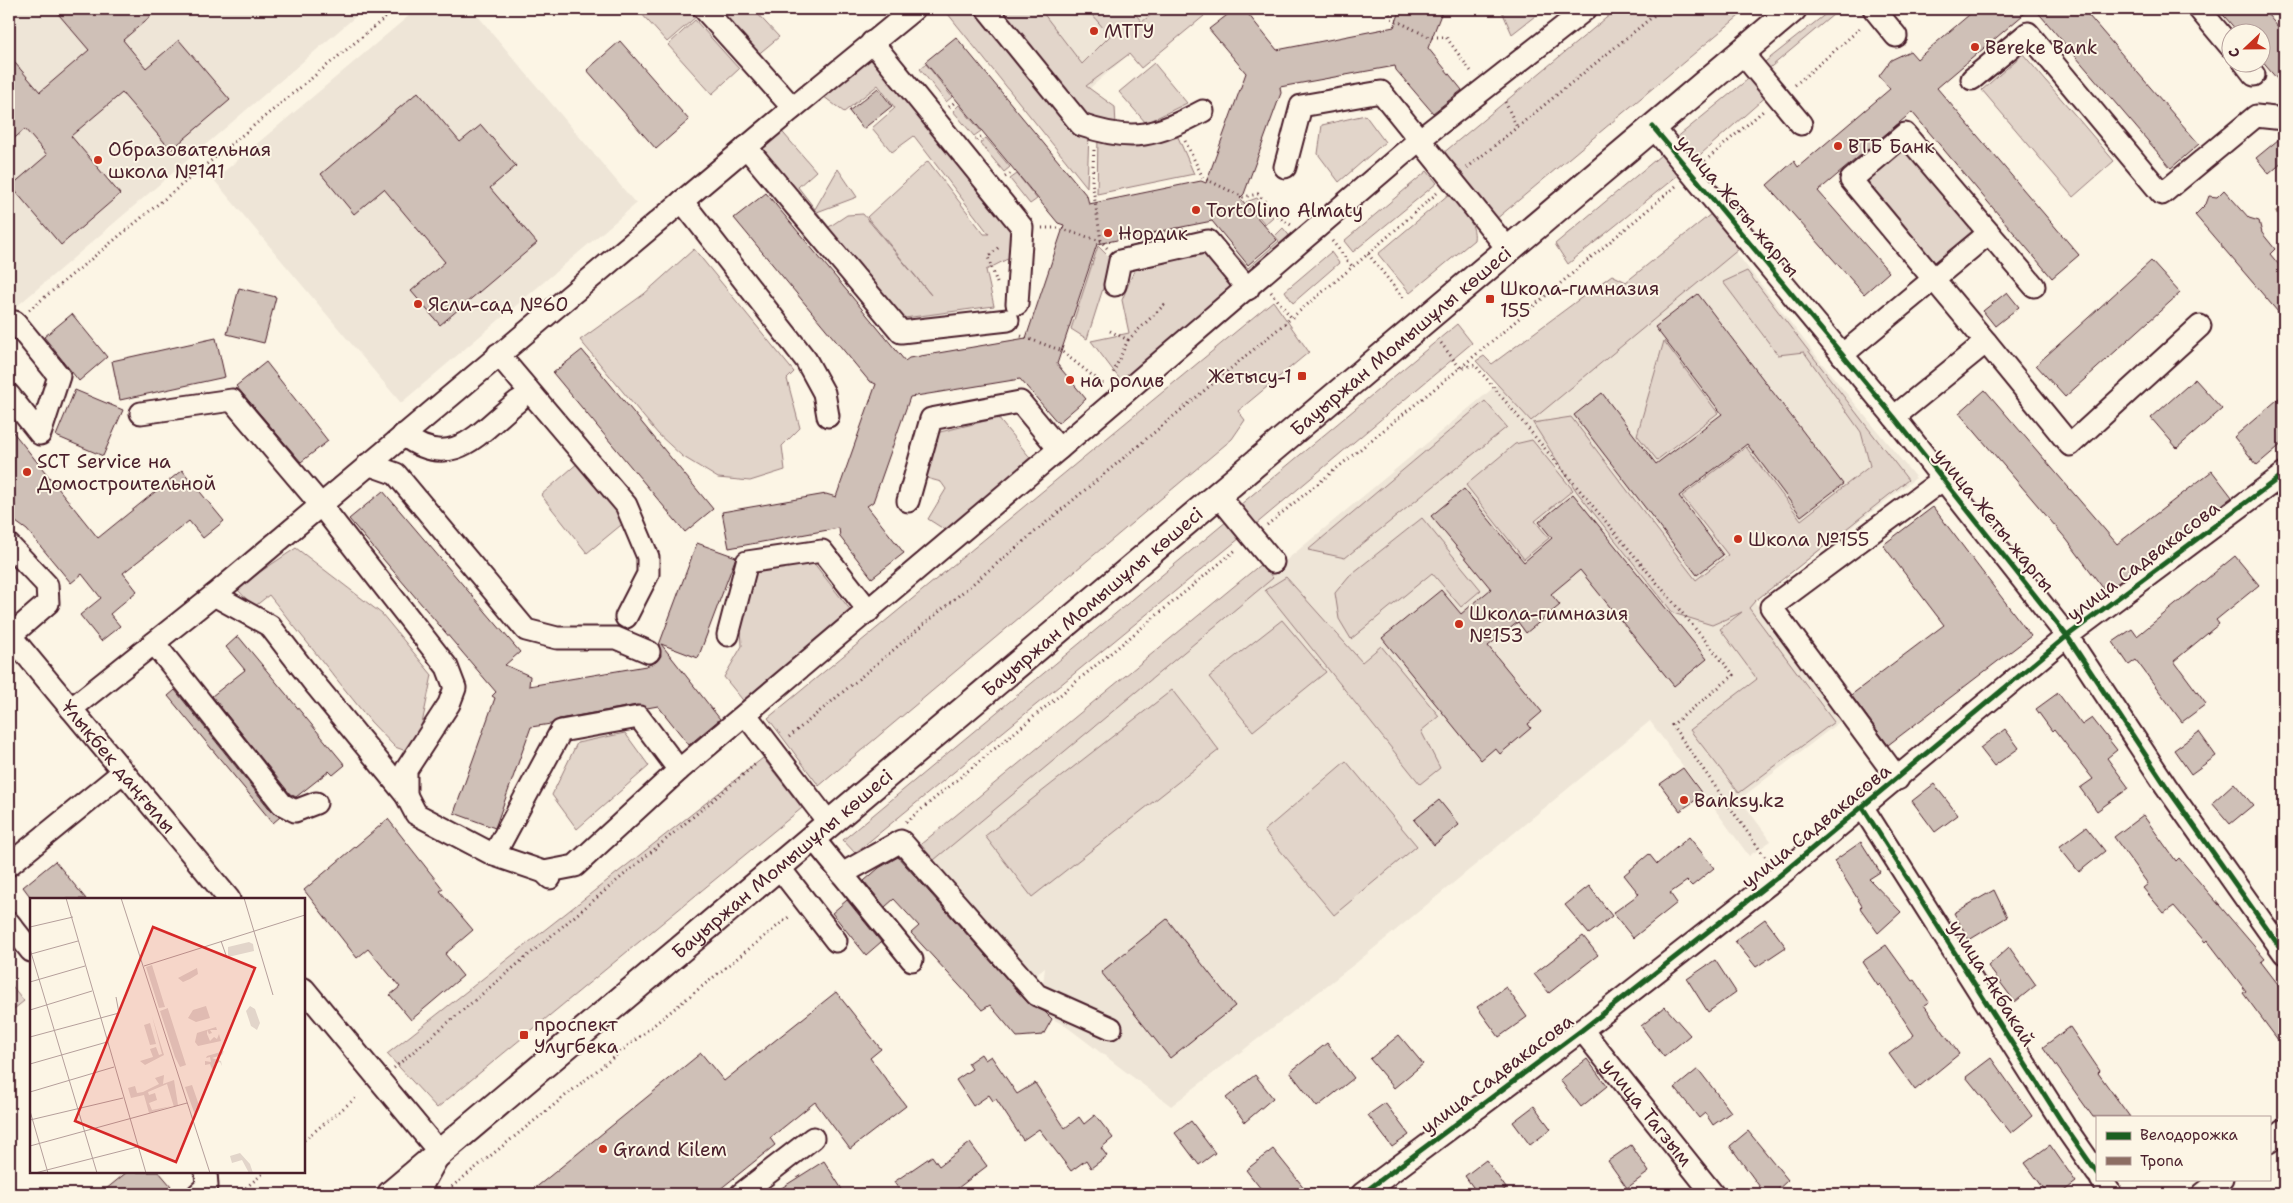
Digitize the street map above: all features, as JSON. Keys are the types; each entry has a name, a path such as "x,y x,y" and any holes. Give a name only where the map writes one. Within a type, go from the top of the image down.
{"main road":[{"name":"Бауыржан Момышұлы көшесі","path":"391,1194 1508,248 1742,53 1780,13"}],"street":[{"path":"704,9 792,108"},
{"path":"988,9 1081,125 1095,130 1135,137 1164,130 1203,111"},
{"path":"214,595 270,626 406,795 416,814 494,855 547,875 575,866 679,770 1254,284 1419,140 1586,9"},
{"path":"2199,9 2220,34"},
{"path":"1876,11 1896,36"},
{"path":"71,709 214,595 498,354 746,148 872,42 900,12"},
{"path":"1972,80 2028,33 2162,194 2256,116 2284,119"},
{"path":"746,148 901,332 1012,312 1022,227 872,42"},
{"path":"1742,53 1801,124"},
{"path":"1284,166 1301,106 1381,92 1451,181 1508,248"},
{"name":"улица Жеты жаргы","path":"1653,127 1894,418 2068,636 2166,786 2284,953"},
{"path":"2034,286 1905,134 1851,180 1934,278 2070,445 2200,326"},
{"path":"682,201 806,360 824,393 828,416"},
{"path":"1842,355 1989,234"},
{"path":"1115,285 1120,261 1208,241 1254,284"},
{"path":"9,395 40,434 59,376 12,324"},
{"path":"1894,418 1986,342"},
{"path":"498,354 626,505 648,557 648,574 626,617"},
{"path":"141,413 232,400 320,504 446,666 455,688 449,704 406,770 406,795"},
{"path":"403,435 415,444 439,452 460,448 518,401"},
{"path":"908,501 931,419 1020,402 1059,449"},
{"path":"368,464 396,474 526,630 557,638 616,638 649,652"},
{"name":"улица Садвакасова","path":"1362,1194 1582,1030 1864,808 2068,636 2284,474"},
{"path":"1898,779 1771,607 1942,480"},
{"path":"1217,494 1273,562"},
{"path":"9,545 47,585 48,603 10,635"},
{"path":"728,634 747,562 822,551 869,611"},
{"name":"Ұлықбек даңғылы","path":"10,635 228,898"},
{"path":"154,643 282,804 295,811 316,803"},
{"path":"746,715 773,750 821,830 842,874 912,960"},
{"path":"494,855 562,731 639,717 679,770"},
{"path":"9,865 122,772"},
{"name":"улица Акбакай","path":"1864,808 2060,1119 2096,1172"},
{"path":"842,874 901,841 1037,995 1110,1028"},
{"path":"778,866 836,941"},
{"path":"9,923 30,950"},
{"path":"305,990 440,1153 422,1185 424,1194"},
{"name":"улица Тагзым","path":"1582,1030 1713,1194"},
{"path":"2270,1141 2284,1130"},
{"path":"741,1194 813,1138"},
{"path":"198,1194 208,1186 206,1173"},
{"path":"2102,1180 2111,1194"},
{"path":"2203,1194 2221,1180"}],"path":[{"path":"12,324 396,9"},
{"path":"1388,9 1391,18 1429,37 1446,37 1484,88"},
{"path":"394,1068 1368,254 1451,181 1662,9"},
{"path":"904,824 1252,536 1460,368 1779,98 1876,11"},
{"path":"1505,102 1518,127"},
{"path":"1177,124 1203,178 1243,197 1258,194 1281,220 1314,231 1352,266"},
{"path":"1095,130 1092,181 1100,241"},
{"path":"1022,227 1058,228 1100,241 1120,261"},
{"path":"1368,254 1405,300"},
{"path":"1254,284 1291,317"},
{"path":"1117,400 1107,388 1128,340 1166,303"},
{"path":"1110,331 1128,340"},
{"path":"1441,343 1460,368"},
{"path":"1460,368 1475,365 1734,676 1672,725 1779,876"},
{"path":"443,1194 806,903"},
{"path":"305,1139 357,1097"},
{"path":"238,1194 264,1173"}],"shaded area":[{"name":"Образовательная школа №141","path":"9,9 347,9 355,17 9,313"},
{"name":"Ясли-сад №60","path":"417,9 472,9 636,204 401,403 214,180"},
{"path":"641,9 753,9 779,37 744,66 698,15 667,42 640,12"},
{"path":"944,9 977,9 1089,133 1087,187"},
{"path":"995,9 1040,9 1082,64 1110,36 1087,9 1131,9 1142,22 1158,9 1201,9 1204,16 1141,68 1129,54 1086,86 1115,107 1116,125 1085,121"},
{"name":"МТГУ","path":"1014,9 1181,9 1082,95"},
{"path":"1501,9 1544,9 1512,34"},
{"path":"1617,9 1744,9 1745,11 1495,220 1442,154"},
{"path":"1832,9 1840,9 1766,71 1761,65"},
{"path":"695,20 739,69 712,94 668,45"},
{"path":"879,43 1019,214 1021,252 986,270 994,306 897,319 753,147 778,127 816,171 798,187 815,209 838,169 857,197 817,212 829,227 847,215 863,214 931,295 867,217 928,161 984,234 989,234 914,136 892,152 872,128 895,108 878,85 844,112 819,93"},
{"path":"2023,54 2114,161 2073,197 1982,90"},
{"path":"1154,63 1187,103 1146,123 1119,92"},
{"path":"926,64 952,97 946,102 920,69"},
{"path":"1753,75 1769,94 1693,161 1675,139"},
{"path":"959,105 981,131 974,136 953,111"},
{"path":"1365,115 1385,142 1339,182 1318,154 1322,125"},
{"path":"1098,137 1127,145 1178,137 1194,174 1097,194"},
{"path":"986,138 1010,167 1004,172 980,143"},
{"path":"1908,145 1977,227 1935,262 1867,180"},
{"path":"1661,155 1678,175 1568,264 1555,244"},
{"path":"1427,171 1437,183 1353,252 1344,241"},
{"path":"1017,174 1037,199 1030,204 1010,179"},
{"path":"1449,194 1470,221 1473,227 1474,240 1410,293 1378,254"},
{"path":"1257,198 1273,217 1265,224 1246,202"},
{"path":"1711,214 1739,249 1531,421 1476,361 1484,356 1492,364 1612,275 1626,282"},
{"name":"Школа-гимназия №153","path":"1714,224 1824,366 1916,478 1754,601 1843,719 1740,799 1771,841 1749,856 1650,721 1356,963 1171,1106 1063,1024 1052,1019 1034,1000 1042,991 1045,968 1031,979 927,859 1510,374"},
{"path":"1183,228 1185,241 1138,250 1135,237"},
{"path":"1283,228 1292,239 1246,280 1227,257 1233,251 1248,268 1279,241 1275,236"},
{"path":"1098,246 1112,260 1087,339 1071,329"},
{"path":"694,249 794,372 787,379 800,428 782,446 785,470 750,481 718,478 682,456 658,434 580,340 644,294"},
{"path":"1201,250 1208,255 1235,288 1122,382 1091,341 1129,333 1122,300 1136,266"},
{"path":"1331,252 1339,263 1293,303 1285,291"},
{"path":"1747,271 1908,480 1755,601 1749,608 1834,722 1739,793 1690,730 1757,679 1720,629 1742,612 1712,625 1673,613 1577,492 1533,423 1571,417 1696,580 1728,555 1682,496 1746,447 1801,520 1870,466 1861,432 1804,352 1778,355 1723,282"},
{"path":"1273,301 1309,352 1238,411 1245,420 1232,439 819,786 768,718"},
{"path":"1457,324 1472,343 1255,525 1240,505"},
{"path":"1664,341 1718,413 1657,460 1637,435"},
{"path":"1485,401 1507,427 1345,558 1308,550"},
{"path":"998,418 1032,460 950,533 928,519 946,489 941,482 923,477 936,433"},
{"path":"1532,440 1573,490 1535,521 1549,538 1524,559 1466,485 1515,444"},
{"path":"579,462 626,521 587,553 541,495"},
{"path":"1422,518 1481,590 1461,607 1432,573 1351,639 1339,619 1335,593 1349,576"},
{"path":"1227,521 1240,538 855,853 843,840"},
{"path":"296,548 382,614 432,675 418,743 406,751 395,747 371,722 269,595 254,607 236,588"},
{"path":"813,562 855,616 746,704 724,677 742,646 740,610 750,570"},
{"path":"1261,564 1273,578 928,865 915,849"},
{"path":"1286,577 1362,662 1381,646 1439,716 1421,731 1440,768 1420,784 1265,590"},
{"path":"1282,620 1326,672 1253,731 1209,677"},
{"path":"1172,690 1219,750 1032,897 985,836"},
{"path":"625,733 649,766 577,829 552,795 577,743"},
{"path":"763,758 802,808 437,1108 387,1054"},
{"path":"1346,761 1417,846 1334,915 1264,831"},
{"path":"9,982 24,1001 9,1013"}],"building":[{"name":"Образовательная школа №141","path":"54,9 159,9 123,40 146,68 179,40 230,100 171,150 122,93 71,136 120,194 61,245 11,186 47,155 25,129 9,143 9,56 40,92 89,50"},
{"path":"1235,9 1244,9 1277,50 1394,27 1401,9 1443,9 1428,48 1462,90 1433,113 1396,70 1395,66 1280,87 1281,93 1244,194 1240,198 1277,240 1248,265 1212,221 1097,244 1057,364 1086,399 1058,423 1020,379 910,397 873,502 867,506 904,553 872,578 840,537 839,528 729,548 722,512 826,494 836,497 876,384 869,381 734,218 766,193 905,361 909,358 1026,338 1064,225 1058,223 925,62 956,37 1087,196 1089,204 1201,181 1206,183 1246,73 1209,29"},
{"path":"1976,9 2030,9 1937,88 2079,255 2052,278 1912,112 1818,191 1889,272 1864,294 1767,185 1794,161 1798,167 1890,89 1879,76 1891,60 1910,51 1917,59"},
{"path":"2035,9 2083,9 2199,144 2171,168"},
{"path":"2218,9 2263,9 2284,34 2284,87 2270,71 2270,22 2229,22"},
{"path":"620,41 689,120 656,149 587,70"},
{"path":"878,88 892,106 863,129 849,111"},
{"path":"418,92 460,142 481,125 516,166 490,188 537,243 440,325 411,291 445,262 384,189 354,214 321,174"},
{"path":"2284,135 2284,161 2269,174 2256,158"},
{"path":"2224,190 2249,218 2259,221 2262,233 2275,249 2270,254 2284,271 2284,319 2195,215 2206,204 2209,196 2217,197"},
{"path":"2151,261 2180,293 2065,397 2036,365"},
{"path":"239,288 276,297 264,343 227,334"},
{"path":"2007,292 2019,307 1995,326 1983,311"},
{"path":"1698,294 1843,484 1801,516 1747,444 1679,496 1723,555 1697,575 1574,415 1602,393 1656,464 1722,414 1655,327"},
{"path":"72,314 107,357 79,381 44,337"},
{"path":"216,338 225,377 120,400 112,361"},
{"path":"582,350 713,509 685,532 553,373"},
{"path":"266,362 328,441 301,462 236,386"},
{"path":"2195,379 2222,409 2177,448 2151,418"},
{"path":"75,390 123,410 103,456 56,436"},
{"path":"1985,390 2117,544 2212,471 2232,497 2106,592 2067,540 1959,413"},
{"path":"2284,394 2284,442 2257,465 2234,437"},
{"path":"9,427 98,538 182,470 224,521 203,538 189,521 123,573 137,591 110,614 120,626 101,641 80,615 101,598 82,574 71,583 27,530 9,517"},
{"path":"1464,489 1524,562 1552,538 1539,522 1573,494 1707,659 1674,686 1580,570 1551,594 1560,605 1526,633 1518,622 1488,646 1542,712 1528,724 1531,728 1500,754 1495,748 1481,760 1382,638 1441,590 1461,614 1491,589 1431,516"},
{"path":"383,491 520,652 505,665 530,676 529,686 646,666 656,662 661,656 659,645 697,543 736,557 698,658 661,644 720,719 689,745 658,706 647,708 637,705 559,719 551,724 531,727 495,828 454,813 495,698 492,696 496,692 349,519"},
{"path":"1933,507 2031,636 1888,745 1851,695 1944,625 1883,545"},
{"path":"2235,556 2259,585 2216,620 2219,624 2174,661 2206,704 2182,722 2136,660 2129,665 2113,642 2132,629 2137,636"},
{"path":"238,636 345,765 333,775 329,771 296,797 290,794 212,696 245,670 226,647"},
{"path":"175,690 272,812 280,817 273,823 168,696"},
{"path":"2058,693 2082,725 2092,718 2117,750 2107,758 2129,788 2097,811 2080,788 2093,779 2036,709"},
{"path":"2005,729 2019,748 1994,766 1980,748"},
{"path":"2199,732 2216,756 2191,774 2174,750"},
{"path":"1683,768 1703,795 1680,811 1660,784"},
{"path":"2234,783 2253,805 2230,824 2212,803"},
{"path":"1934,784 1958,815 1935,832 1912,801"},
{"path":"1439,800 1459,825 1434,845 1414,820"},
{"path":"2143,815 2176,861 2179,858 2265,959 2261,962 2284,992 2284,1048 2243,993 2246,991 2207,940 2205,942 2174,906 2164,913 2143,888 2148,884 2114,837"},
{"path":"388,819 443,889 440,891 473,930 445,954 463,976 411,1020 390,995 400,987 368,949 357,958 304,890"},
{"path":"2086,827 2105,851 2079,872 2059,847"},
{"path":"1689,837 1714,868 1692,886 1687,881 1670,893 1677,903 1633,938 1613,913 1639,894 1624,875 1649,854 1657,864"},
{"path":"1861,842 1880,872 1869,879 1901,912 1878,933 1860,908 1862,906 1834,861"},
{"path":"898,857 1028,1003 1045,1012 1052,1019 1043,1035 1017,1037 990,1005 982,1010 911,933 919,926 894,899 885,907 864,881 879,868"},
{"path":"55,861 85,898 31,898 23,887"},
{"path":"1589,886 1612,916 1589,934 1565,905"},
{"path":"1994,890 2007,917 1969,940 1954,913"},
{"path":"847,900 881,942 866,955 832,913"},
{"path":"1167,919 1235,1006 1170,1058 1101,972"},
{"path":"1765,919 1786,947 1756,967 1735,941"},
{"path":"1583,936 1598,955 1549,993 1534,974"},
{"path":"1886,945 1929,1002 1924,1005 1959,1054 1915,1090 1889,1054 1914,1035 1880,984 1878,986 1862,962"},
{"path":"2009,947 2036,985 2015,1002 1988,966"},
{"path":"1715,960 1736,992 1708,1012 1687,979"},
{"path":"1506,987 1527,1017 1499,1037 1477,1007"},
{"path":"836,992 881,1049 870,1058 906,1106 850,1149 815,1102 770,1138 775,1145 714,1194 528,1194 701,1053 724,1081"},
{"path":"1665,1007 1690,1035 1664,1057 1641,1026"},
{"path":"2070,1027 2100,1071 2098,1073 2129,1116 2093,1117 2043,1047"},
{"path":"1399,1035 1423,1064 1394,1088 1370,1059"},
{"path":"1327,1043 1354,1078 1317,1107 1290,1072"},
{"path":"981,1054 985,1060 991,1056 1017,1094 1035,1083 1065,1128 1079,1117 1084,1124 1095,1115 1113,1138 1101,1148 1107,1156 1091,1168 1086,1160 1071,1171 1039,1129 1023,1140 996,1099 993,1101 989,1095 973,1106 956,1080 972,1069 968,1063"},
{"path":"1991,1058 2032,1116 2011,1133 1966,1077"},
{"path":"1587,1059 1607,1086 1581,1107 1560,1080"},
{"path":"1698,1069 1731,1112 1713,1125 1705,1113 1699,1118 1675,1088"},
{"path":"1255,1075 1273,1098 1245,1122 1226,1098"},
{"path":"1385,1103 1409,1135 1392,1147 1368,1115"},
{"path":"1534,1106 1551,1129 1530,1145 1513,1122"},
{"path":"1191,1121 1215,1153 1199,1165 1175,1133"},
{"path":"1748,1131 1788,1180 1773,1194 1765,1194 1730,1146"},
{"path":"970,1143 987,1166 950,1194 902,1194 894,1182 932,1156 939,1166"},
{"path":"1631,1145 1649,1172 1627,1188 1608,1161"},
{"path":"2050,1145 2076,1182 2060,1194 2048,1194 2025,1163"},
{"path":"1273,1149 1309,1194 1265,1194 1246,1170"},
{"path":"1486,1160 1506,1188 1499,1194 1478,1194 1465,1176"},
{"path":"824,1161 845,1194 772,1194"},
{"path":"126,1173 160,1173 171,1186 161,1194 100,1194"}],"marked path":[{"path":"2276,213 2284,206"}],"cycle path":[{"path":"1653,127 1894,417 2067,636 2166,786 2284,953"},
{"path":"1362,1194 1582,1030 1779,876 2067,636 2284,474"},
{"path":"1863,808 2065,1127 2096,1172"}],"place":[{"name":"МТГУ","path":"1094,31"},
{"name":"Bereke Bank","path":"1975,47"},
{"name":"ВТБ Банк","path":"1838,146"},
{"name":"Образовательная школа №141","path":"98,160"},
{"name":"TortOlino Almaty","path":"1196,210"},
{"name":"Нордик","path":"1108,233"},
{"name":"Школа-гимназия 155","path":"1490,299"},
{"name":"Ясли-сад №60","path":"418,304"},
{"name":"Жетысу-1","path":"1302,376"},
{"name":"на ролив","path":"1070,380"},
{"name":"SCT Service на Домостроительной","path":"27,472"},
{"name":"Школа №155","path":"1738,539"},
{"name":"Школа-гимназия №153","path":"1459,624"},
{"name":"Banksy.kz","path":"1684,800"},
{"name":"проспект Улугбека","path":"524,1035"},
{"name":"Grand Kilem","path":"603,1149"}]}
